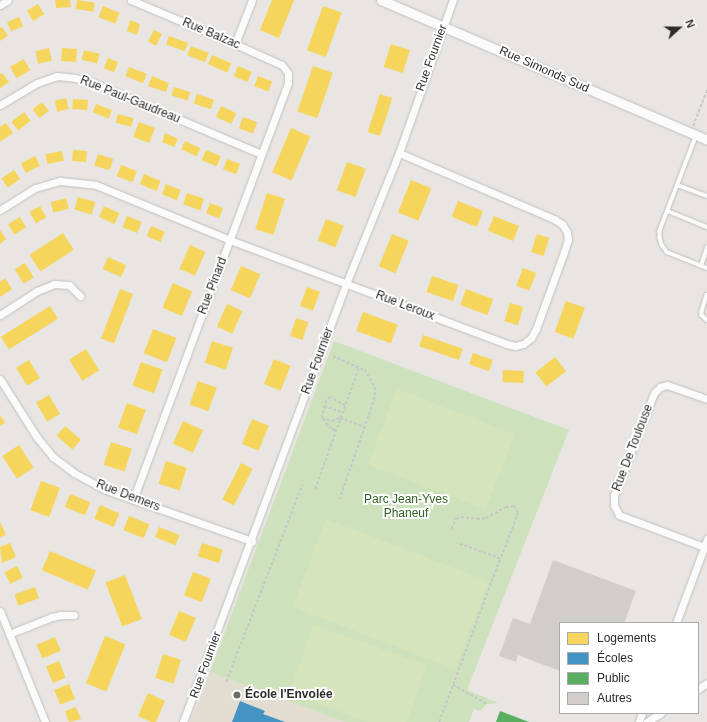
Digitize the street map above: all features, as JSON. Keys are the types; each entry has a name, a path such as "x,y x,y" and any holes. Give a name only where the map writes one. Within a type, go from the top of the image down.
{"street":[{"path":"0,5 8,0"},
{"name":"Rue Balzac","path":"131,0 282,65 288,73"},
{"path":"236,44 252,0"},
{"name":"Rue Simonds Sud","path":"381,0 707,140"},
{"name":"Rue Fournier","path":"183,722 252,541 346,284 399,153 443,26 454,0"},
{"name":"Rue Pinard","path":"133,499 288,83 288,73"},
{"name":"Rue Paul-Gaudreau","path":"0,105 37,83 57,76 75,78 94,83 261,154"},
{"name":"Rue Leroux","path":"0,210 35,188 60,181 96,185 230,240 507,344 515,346 523,344 531,338 536,329 568,240 567,232 562,224 554,219 399,153"},
{"path":"0,315 37,292 54,284 68,284 80,296"},
{"name":"Rue Demers","path":"0,379 36,436 53,457 74,473 106,490 252,541"},
{"name":"Rue De Toulouse","path":"706,547 620,515 614,505 614,495 654,393 660,387 667,385 707,399"},
{"path":"676,622 706,547 707,539"},
{"path":"0,611 44,722"},
{"path":"9,634 52,617 74,615"},
{"path":"647,722 659,714"}],"lane":[{"path":"693,134 677,185 660,231 662,245 667,252 707,268"},
{"path":"677,185 707,196"},
{"path":"668,211 707,227"},
{"path":"701,266 707,248"},
{"path":"707,295 702,311 702,315 707,320"}],"path":[{"path":"693,134 707,90"},
{"path":"334,356 365,370 375,387 375,398 340,499"},
{"path":"315,489 359,367"},
{"path":"322,418 324,406 330,398 345,406"},
{"path":"324,406 342,413"},
{"path":"322,418 332,421 340,418 365,427"},
{"path":"322,418 332,429 336,430"},
{"path":"226,682 302,484"},
{"path":"439,722 518,513 514,506 506,507 486,518 477,519 461,517 456,519 451,529"},
{"path":"457,543 500,559"},
{"path":"453,685 487,704"}],"shaded area":[{"name":"École l'Envolée","path":"210,672 346,722 190,722"}],"green space":[{"name":"Parc Jean-Yves Phaneuf","path":"334,341 569,430 467,690 498,703 487,704 480,711 474,709 469,722 345,722 210,672"},
{"path":"397,389 515,434 486,510 368,465"},
{"path":"326,519 488,581 455,669 292,607"},
{"path":"313,625 427,665 407,722 369,722 289,693"}],"building: Logements":[{"path":"55,0 70,0 71,7 56,8"},
{"path":"77,0 95,3 93,12 76,9"},
{"path":"272,0 294,0 279,38 260,30"},
{"path":"38,4 44,14 33,21 27,11"},
{"path":"103,6 120,13 115,24 99,17"},
{"path":"323,6 342,13 326,57 307,50"},
{"path":"19,17 23,26 11,31 7,22"},
{"path":"130,20 140,24 137,35 127,31"},
{"path":"2,27 8,36 0,41 0,28"},
{"path":"154,30 162,34 156,46 148,42"},
{"path":"169,36 188,43 185,51 166,44"},
{"path":"391,44 410,50 403,73 384,67"},
{"path":"191,46 209,53 205,62 187,55"},
{"path":"49,48 52,61 38,64 35,51"},
{"path":"62,48 77,49 76,62 61,61"},
{"path":"84,50 100,54 97,64 82,60"},
{"path":"212,55 231,63 227,72 208,64"},
{"path":"108,58 118,62 114,72 104,68"},
{"path":"24,59 30,70 16,78 10,67"},
{"path":"238,66 252,72 248,82 234,76"},
{"path":"313,66 333,73 317,118 297,111"},
{"path":"129,67 147,74 143,83 125,76"},
{"path":"2,73 9,82 0,88 0,74"},
{"path":"152,76 169,83 166,92 148,86"},
{"path":"258,76 272,81 268,91 254,86"},
{"path":"174,87 190,92 188,101 171,96"},
{"path":"197,94 214,100 211,109 194,103"},
{"path":"380,94 392,98 380,136 368,132"},
{"path":"66,98 69,109 57,112 54,101"},
{"path":"73,99 88,100 87,110 72,109"},
{"path":"42,102 49,111 39,118 33,109"},
{"path":"96,104 112,110 109,118 93,112"},
{"path":"221,106 236,113 231,124 216,117"},
{"path":"24,112 31,121 18,131 11,122"},
{"path":"118,114 133,118 131,127 116,123"},
{"path":"243,117 257,122 253,133 239,128"},
{"path":"139,122 155,128 149,143 133,137"},
{"path":"6,123 13,133 0,142 0,127"},
{"path":"291,128 310,136 292,180 272,172"},
{"path":"165,133 178,139 174,147 162,142"},
{"path":"185,141 200,148 197,156 181,149"},
{"path":"73,150 87,151 86,162 72,161"},
{"path":"206,150 221,156 217,166 202,160"},
{"path":"62,151 64,161 47,164 45,154"},
{"path":"98,154 113,159 110,170 94,165"},
{"path":"35,156 40,166 26,173 21,163"},
{"path":"227,159 240,164 236,174 223,169"},
{"path":"347,162 366,169 356,197 337,190"},
{"path":"121,165 137,171 133,182 117,176"},
{"path":"14,170 20,179 8,188 2,178"},
{"path":"144,174 161,181 157,191 140,184"},
{"path":"411,180 431,188 418,221 398,212"},
{"path":"166,184 181,190 177,200 162,194"},
{"path":"187,193 204,199 200,210 183,204"},
{"path":"267,193 285,199 273,235 255,229"},
{"path":"78,197 95,202 92,214 74,209"},
{"path":"66,198 69,209 53,213 51,202"},
{"path":"458,201 483,211 477,227 452,217"},
{"path":"210,203 223,208 219,218 206,213"},
{"path":"40,206 46,217 36,223 30,212"},
{"path":"104,206 119,213 114,224 99,217"},
{"path":"127,216 142,222 137,233 123,227"},
{"path":"494,216 519,226 513,241 488,231"},
{"path":"20,217 26,227 14,234 8,224"},
{"path":"326,219 344,226 335,247 318,240"},
{"path":"151,226 165,232 161,242 147,236"},
{"path":"0,230 6,239 0,244"},
{"path":"63,233 74,250 40,272 29,255"},
{"path":"392,234 409,241 396,273 379,266"},
{"path":"537,234 549,238 543,256 531,252"},
{"path":"190,245 206,252 195,276 179,269"},
{"path":"108,257 126,265 121,277 103,269"},
{"path":"25,263 34,278 23,284 15,269"},
{"path":"241,266 260,274 250,298 231,290"},
{"path":"523,268 536,273 529,291 516,286"},
{"path":"432,276 458,285 453,301 426,292"},
{"path":"5,278 12,289 0,297 0,282"},
{"path":"173,283 192,291 182,316 162,308"},
{"path":"307,287 320,292 313,311 300,306"},
{"path":"120,289 133,294 114,343 101,338"},
{"path":"466,289 493,299 487,315 460,305"},
{"path":"566,301 585,308 574,339 555,332"},
{"path":"510,303 523,307 518,325 504,321"},
{"path":"227,304 243,311 232,334 217,327"},
{"path":"50,306 58,319 9,349 1,337"},
{"path":"363,312 398,325 391,343 356,331"},
{"path":"296,318 308,322 302,340 290,336"},
{"path":"153,329 176,338 167,362 144,353"},
{"path":"423,335 463,349 459,360 419,346"},
{"path":"212,341 233,348 226,370 205,363"},
{"path":"86,349 99,370 82,381 69,360"},
{"path":"473,353 493,360 489,371 469,364"},
{"path":"555,357 566,371 546,387 535,372"},
{"path":"274,359 291,366 281,391 264,384"},
{"path":"29,360 40,378 27,386 16,368"},
{"path":"141,362 163,370 154,393 132,385"},
{"path":"503,370 524,371 523,383 502,382"},
{"path":"198,381 217,388 208,411 189,404"},
{"path":"49,395 60,414 47,422 36,402"},
{"path":"127,403 146,410 137,434 118,427"},
{"path":"0,415 5,423 0,426"},
{"path":"252,419 269,426 259,451 242,444"},
{"path":"183,421 203,430 193,453 173,444"},
{"path":"65,426 81,440 72,450 56,436"},
{"path":"111,442 132,449 125,472 104,465"},
{"path":"19,445 34,468 17,479 2,456"},
{"path":"166,461 187,468 180,491 159,484"},
{"path":"241,463 253,469 234,505 222,500"},
{"path":"41,481 60,488 49,517 30,510"},
{"path":"70,494 90,502 85,515 65,507"},
{"path":"100,505 119,513 113,527 94,519"},
{"path":"129,516 149,524 144,538 123,530"},
{"path":"0,522 6,535 0,537"},
{"path":"159,527 180,535 176,545 155,537"},
{"path":"10,543 16,557 2,563 0,547"},
{"path":"202,543 223,550 219,563 198,556"},
{"path":"50,551 96,571 88,590 42,570"},
{"path":"17,566 23,578 10,584 5,572"},
{"path":"193,572 211,579 202,602 184,595"},
{"path":"125,575 142,619 122,626 105,583"},
{"path":"35,587 39,598 18,606 14,595"},
{"path":"179,611 196,618 186,642 169,635"},
{"path":"105,636 125,644 106,692 86,683"},
{"path":"55,637 61,651 42,659 37,645"},
{"path":"163,654 181,660 173,684 155,678"},
{"path":"59,661 66,678 53,683 46,666"},
{"path":"69,684 75,699 60,705 54,690"},
{"path":"148,693 165,701 156,722 151,722 138,716"},
{"path":"76,707 81,719 69,722 65,711"}],"building: Écoles":[{"name":"École l'Envolée","path":"240,701 265,711 263,714 285,722 232,722"}],"building: Public":[{"path":"500,711 529,722 496,722"}],"building: Autres":[{"path":"553,560 636,591 624,622 559,622 559,671 518,655 516,662 499,656 513,618 530,624"}],"place":[{"name":"École l'Envolée","path":"237,695"}]}
